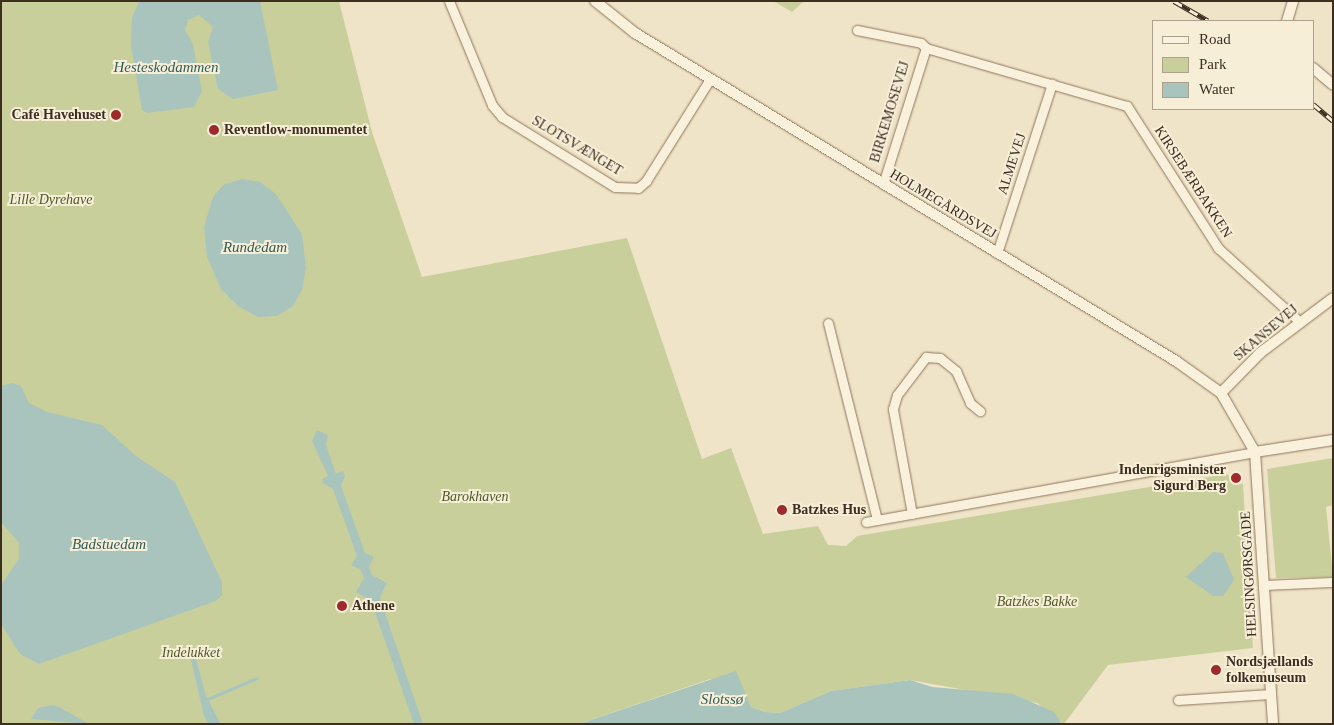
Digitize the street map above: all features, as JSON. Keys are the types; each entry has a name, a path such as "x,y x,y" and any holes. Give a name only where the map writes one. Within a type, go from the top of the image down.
{"street":[{"name":"SLOTSVÆNGET","path":"449,1 492,105 502,117 615,187 638,188 646,181 710,79"},
{"name":"HOLMEGÅRDSVEJ","path":"595,1 636,33 997,253 1220,393 1255,452"},
{"path":"1287,20 1293,1"},
{"name":"BIRKEMOSEVEJ","path":"857,30 921,43 926,48 1052,84"},
{"name":"BIRKEMOSEVEJ","path":"883,184 926,48"},
{"path":"1314,69 1333,86"},
{"name":"ALMEVEJ","path":"997,253 1052,84"},
{"name":"KIRSEBÆRBAKKEN","path":"1052,84 1127,106 1218,248 1300,322"},
{"name":"SKANSEVEJ","path":"1220,393 1260,353 1333,298"},
{"path":"828,322 877,520"},
{"path":"912,514 893,409 897,395 926,357 940,358 956,371 970,403 980,411"},
{"path":"866,522 1255,452 1333,440"},
{"name":"HELSINGØRSGADE","path":"1255,452 1273,724"},
{"path":"1263,585 1333,582"},
{"path":"1178,700 1270,694"}],"green space":[{"path":"1,1 339,1 372,132 422,277 627,238 702,459 731,448 763,534 818,526 828,545 846,546 857,536 1227,474 1235,483 1243,484 1253,648 1108,665 1064,724 1037,703 910,680 831,691 780,713 765,712 751,707 745,696 710,679 579,724 1,724"},
{"path":"773,1 804,1 792,12"},
{"path":"1333,458 1333,505 1326,507 1333,577 1276,578 1267,469"}],"water":[{"name":"Hesteskodammen","path":"139,1 260,1 278,90 233,99 218,89 208,42 213,27 199,15 188,20 185,30 193,44 202,91 194,107 147,113 142,110 131,46 132,18"},
{"name":"Rundedam","path":"242,179 260,182 276,194 302,234 306,268 302,290 293,306 277,316 258,317 238,306 221,289 207,257 204,227 213,197 223,185"},
{"name":"Badstuedam","path":"12,383 21,386 29,403 47,412 102,425 136,456 175,482 222,582 222,595 216,601 39,664 20,654 1,624 1,585 19,559 19,543 1,522 1,386"},
{"path":"317,430 328,435 326,445 336,474 343,471 345,476 341,486 365,553 374,557 369,567 372,575 387,583 380,598 423,724 414,724 371,601 356,592 364,578 360,569 351,565 357,556 333,489 323,483 322,479 328,476 312,441"},
{"path":"1213,552 1223,553 1234,580 1223,596 1213,596 1186,577"},
{"path":"189,651 194,651 206,696 221,724 208,724 204,716"},
{"name":"Slotssø","path":"736,671 751,707 765,712 780,713 831,691 910,680 932,687 1013,694 1054,712 1062,724 579,724"},
{"path":"52,705 89,724 31,719 38,708"}],"waterway":[{"path":"205,700 257,678"}],"railway":[{"path":"1174,1 1206,20"},
{"path":"1314,105 1333,121"}],"place":[{"name":"Café Havehuset","path":"116,115"},
{"name":"Reventlow-monumentet","path":"214,130"},
{"name":"Indenrigsminister Sigurd Berg","path":"1236,478"},
{"name":"Batzkes Hus","path":"782,510"},
{"name":"Athene","path":"342,606"},
{"name":"Nordsjællands folkemuseum","path":"1216,670"}],"park label":[{"name":"Lille Dyrehave","path":"51,200"},
{"name":"Barokhaven","path":"475,497"},
{"name":"Batzkes Bakke","path":"1037,602"},
{"name":"Indelukket","path":"191,653"}]}
